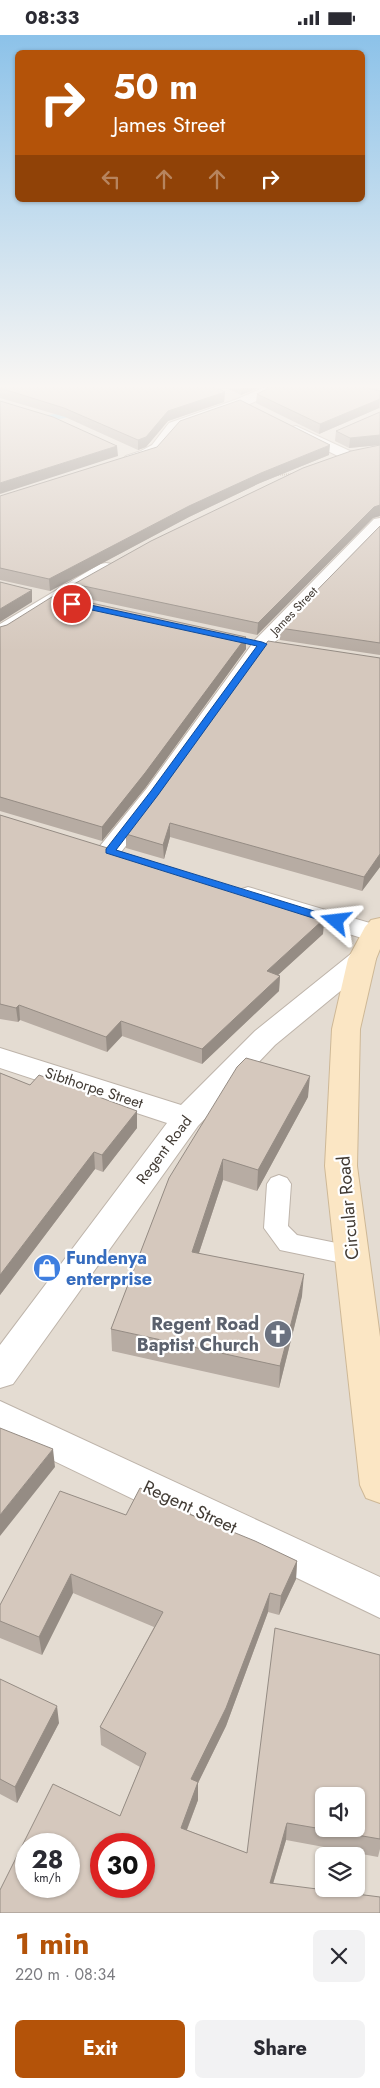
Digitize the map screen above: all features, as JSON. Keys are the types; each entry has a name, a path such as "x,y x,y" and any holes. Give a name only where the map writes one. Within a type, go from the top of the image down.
{"main road":[{"name":"Circular Road","path":"372,939 346,1029 341,1166 380,1485"}],"street":[{"name":"James Street","path":"110,851 155,793 262,644 380,523"},
{"path":"0,632 52,599 121,560"},
{"path":"26,593 82,606"},
{"path":"223,887 372,939"},
{"name":"Regent Road","path":"0,1373 187,1118 265,1038 372,939"},
{"name":"Sibthorpe Street","path":"0,1058 187,1118"},
{"name":"Regent Street","path":"0,1417 380,1598"}],"lane":[{"path":"279,1184 276,1228 289,1243 352,1255"}],"path":[{"path":"270,476 275,476"}],"shaded area":[{"path":"0,476 380,476 380,1913 0,1913"}],"building":[{"path":"0,476 23,476 0,483"},
{"path":"65,476 255,476 189,506 49,579 0,568 0,496"},
{"path":"287,476 380,476 380,505 374,507 258,623 74,584 151,541"},
{"path":"380,526 380,643 280,628"},
{"path":"0,582 32,590 0,609"},
{"path":"55,595 246,637 145,773 102,827 0,797 0,627 7,625"},
{"path":"268,641 380,658 380,854 364,877 170,823 163,845 126,834 164,786"},
{"path":"0,815 176,869 324,919 267,971 280,976 202,1049 121,1021 106,1037 19,1005 16,1008 0,1004"},
{"path":"246,1058 310,1076 258,1170 223,1159 192,1252 304,1274 280,1366 111,1329 169,1178 237,1067"},
{"path":"0,1073 30,1085 39,1075 137,1111 102,1155 94,1152 0,1275"},
{"path":"0,1428 53,1449 0,1515"},
{"path":"140,1488 191,1510 189,1514 255,1541 297,1561 281,1596 270,1593 226,1708 191,1779 198,1782 181,1828 247,1853 275,1628 380,1655 380,1839 365,1836 365,1787 315,1787 315,1828 287,1823 270,1883 315,1889 315,1897 365,1897 365,1895 380,1897 380,1913 0,1913 0,1890 15,1860 15,1898 80,1898 80,1833 28,1833 53,1784 120,1816 146,1753 100,1727 163,1612 71,1574 39,1637 0,1621 0,1605 60,1491 126,1515"},
{"path":"0,1679 57,1706 15,1787 0,1779"}],"place":[{"name":"Fundenya enterprise","path":"47,1268"},
{"name":"Regent Road Baptist Church","path":"278,1334"}],"route":[{"path":"72,604 262,644 155,793 110,851 336,921"}]}
